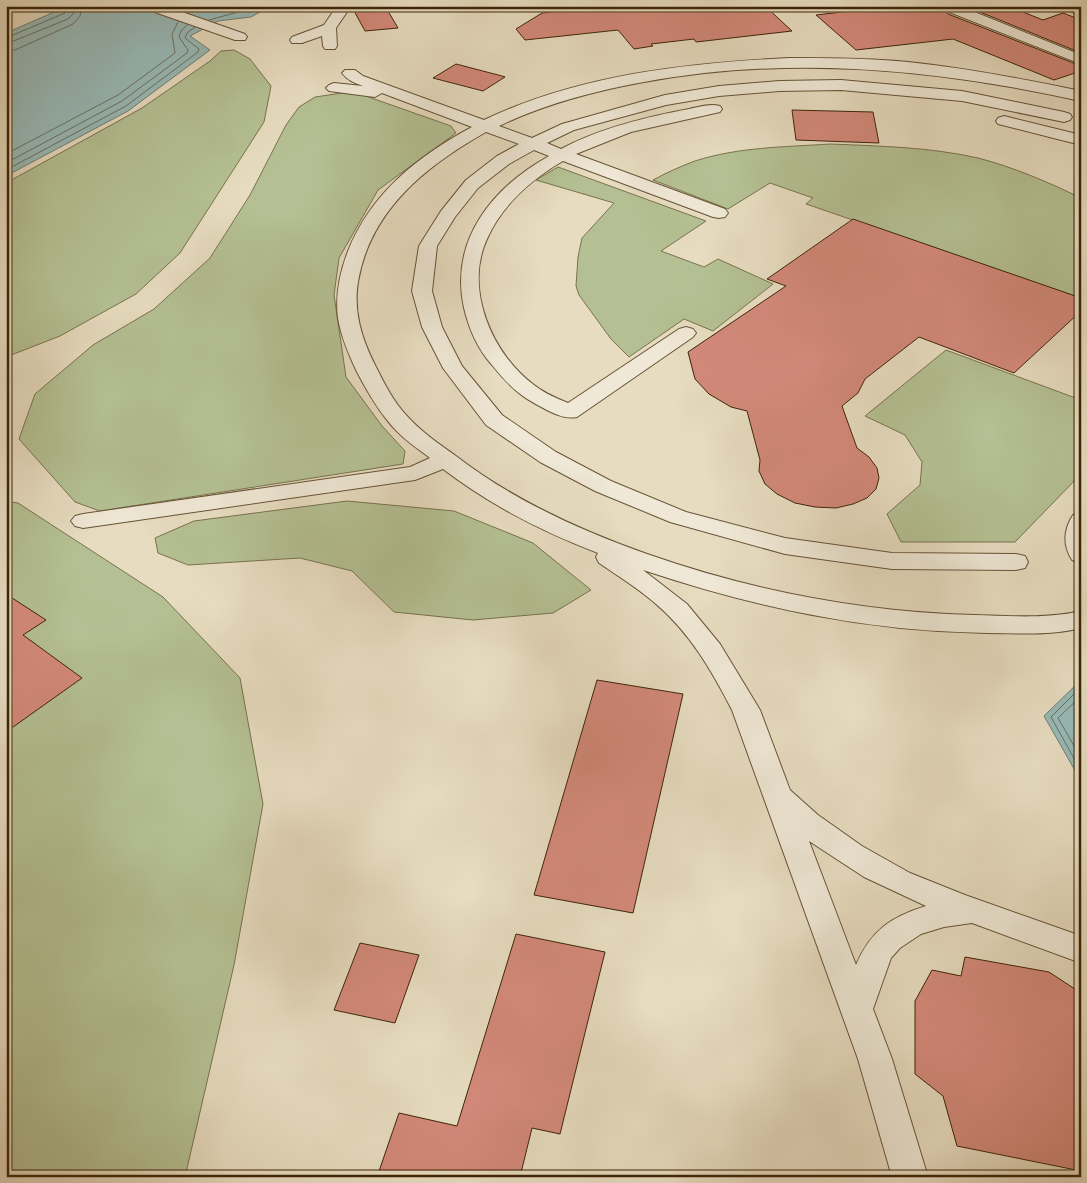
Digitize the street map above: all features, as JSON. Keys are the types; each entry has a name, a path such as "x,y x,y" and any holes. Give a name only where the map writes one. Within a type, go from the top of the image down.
{"street":[{"path":"151,6 240,37"},
{"path":"297,40 329,28 344,6"},
{"path":"963,6 954,9 1081,60"},
{"path":"1068,6 1081,11"},
{"path":"329,28 330,46"},
{"path":"1081,94 996,77 901,65 816,62 754,63 693,68 588,89 543,102 484,126 447,148 406,177 382,204 365,233 354,258 346,291 351,332 370,377 399,422 465,476 523,511 584,539 681,575 770,600 821,610 935,624 1060,624 1081,619"},
{"path":"350,73 358,79 719,213"},
{"path":"1016,562 882,560 785,546 678,517 603,486 548,457 494,420 453,368 432,327 422,291 428,246 447,215 472,184 503,160 532,144 568,128 665,100 719,91 779,86 841,86 910,90 962,96 1064,117"},
{"path":"334,88 370,90 463,122 484,126"},
{"path":"686,333 569,412 528,390 492,355 478,329 471,294 470,265 472,248 491,215 513,188 536,169 561,154 600,138 645,124 729,106 813,100 870,102 967,113 1081,140"},
{"path":"83,521 415,473 446,460"},
{"path":"1081,520 1076,532 1081,555"},
{"path":"584,539 665,598 697,630 724,668 746,710 874,1059 910,1177"},
{"path":"777,794 817,831 863,862 912,887 971,910 1044,933 1081,950"},
{"path":"856,1010 879,950 905,927 935,914 971,910"}],"green space":[{"path":"234,50 250,59 271,86 264,122 180,253 136,294 60,336 6,357 6,183 142,108 210,61 221,51"},
{"path":"342,93 363,95 451,126 456,133 378,190 339,258 334,295 346,377 382,426 405,451 403,464 100,511 75,502 19,439 35,394 93,345 154,309 210,258 250,195 286,125 299,107 315,97"},
{"path":"830,144 885,146 960,154 1030,175 1081,198 1081,298 806,204 813,198 770,183 728,209 653,180 711,156 762,148"},
{"path":"558,167 706,221 661,251 704,267 718,259 773,284 713,331 684,319 629,357 611,339 579,295 576,286 578,257 582,238 614,203 536,180"},
{"path":"946,350 1081,400 1081,474 1015,542 901,542 887,514 920,485 922,462 905,435 865,416"},
{"path":"6,501 18,503 163,597 240,678 263,804 234,965 185,1177 6,1177"},
{"path":"347,501 454,511 533,543 591,590 553,613 473,620 394,612 352,571 300,558 188,565 158,553 155,538 194,521"}],"water":[{"path":"68,6 271,6 251,17 218,21 190,36 210,50 128,111 6,176 6,33"},
{"path":"1081,680 1081,781 1044,716"}],"building":[{"path":"363,6 385,6 398,28 365,31 353,9 364,8"},
{"path":"608,6 679,6 682,10 714,6 765,6 792,31 696,42 694,39 651,44 653,46 634,49 618,30 525,40 516,29 542,13"},
{"path":"893,6 947,6 945,10 948,14 1081,66 1081,71 1054,80 953,39 856,50 816,15"},
{"path":"972,6 1008,6 1043,20 1063,13 1081,20 1081,53 970,8"},
{"path":"456,64 505,77 483,91 433,78"},
{"path":"792,110 873,112 879,143 796,140"},
{"path":"853,219 1081,298 1081,311 1014,373 919,337 865,379 858,393 842,406 857,448 869,457 877,468 879,478 876,489 867,498 853,504 836,508 815,507 795,503 777,494 765,484 759,471 760,460 747,411 731,407 709,394 695,379 688,352 786,286 767,279"},
{"path":"6,594 46,620 23,635 82,678 6,732"},
{"path":"597,680 683,694 633,913 534,895"},
{"path":"516,934 605,952 560,1134 532,1128 520,1177 377,1177 399,1113 457,1126"},
{"path":"360,943 419,955 395,1023 334,1010"},
{"path":"965,957 1049,972 1081,993 1081,1171 957,1146 943,1096 915,1074 915,1001 932,970 961,976"}]}
